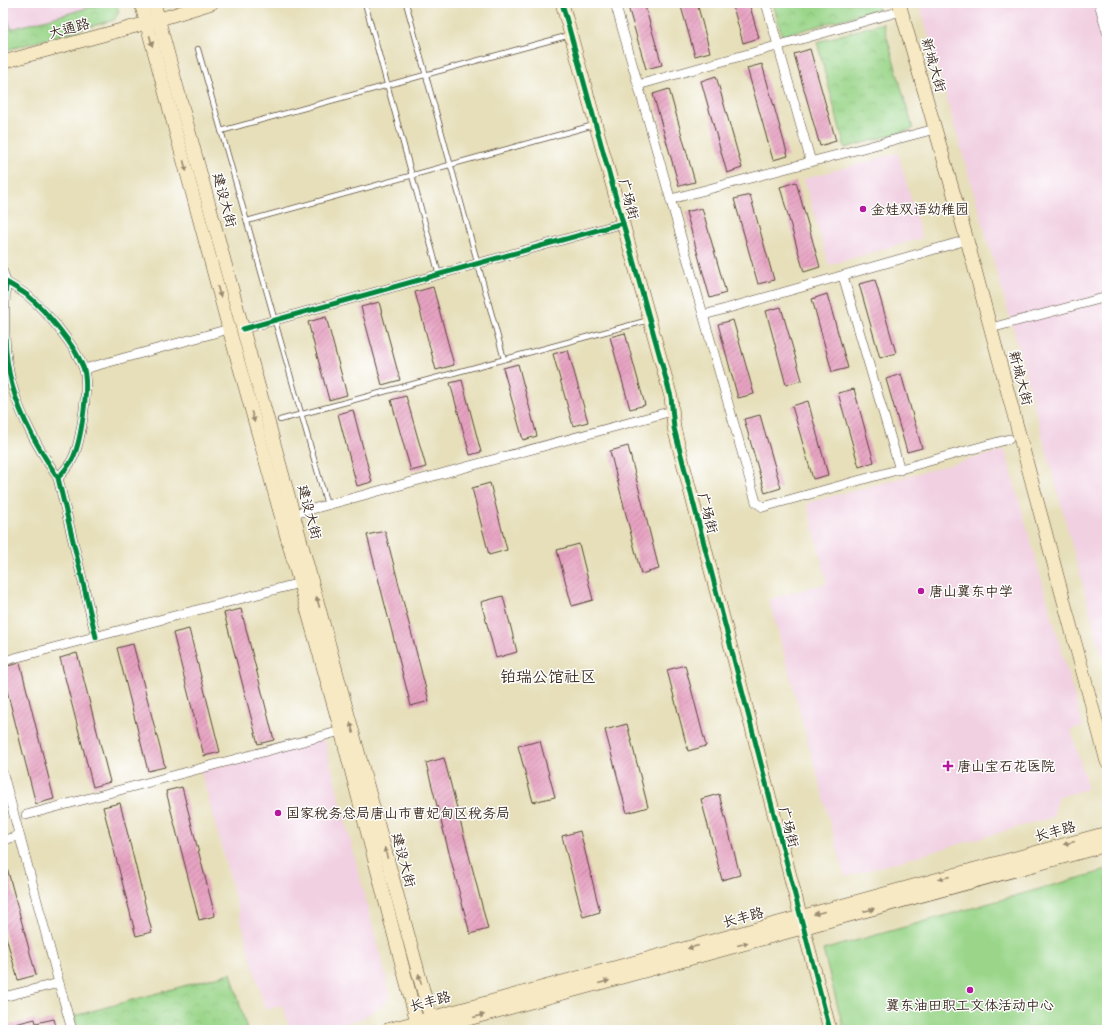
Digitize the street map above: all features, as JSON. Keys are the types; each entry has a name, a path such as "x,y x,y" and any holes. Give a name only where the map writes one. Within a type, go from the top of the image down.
{"main road":[{"name":"建设大街","path":"141,3 153,21 243,329 431,1027"},
{"name":"建设大街","path":"154,3 153,21 229,329 342,731 418,1026"},
{"name":"大通路","path":"3,62 153,21 212,3"},
{"name":"广场街","path":"562,3 671,397 674,428 830,1030"},
{"name":"新城大街","path":"900,7 967,240 1107,762"},
{"name":"长丰路","path":"387,1030 418,1026 431,1027 802,923 1107,833"},
{"path":"802,923 1107,845"}],"street":[{"path":"615,3 756,502 763,507 1009,439"},
{"path":"766,3 812,162"},
{"path":"1099,3 1107,32"},
{"path":"638,85 778,46 900,7"},
{"path":"671,199 935,129"},
{"path":"243,329 623,223"},
{"path":"704,316 967,240"},
{"path":"3,272 6,282 4,311 6,345 12,385 24,419 37,445 58,478 96,637"},
{"path":"843,276 900,470"},
{"path":"6,282 27,295 46,315 68,342 84,368 85,397 82,426 73,458 58,478"},
{"path":"990,328 1107,297"},
{"path":"84,368 229,329"},
{"path":"294,514 672,411"},
{"path":"3,661 300,583"},
{"path":"26,815 342,731"},
{"path":"3,774 72,1030"},
{"path":"3,840 20,836"},
{"path":"3,997 59,983"}],"lane":[{"path":"365,3 439,275"},
{"path":"406,3 504,359"},
{"path":"221,131 571,35"},
{"path":"198,49 327,505"},
{"path":"247,221 596,124"},
{"path":"280,420 650,320"},
{"path":"3,1025 4,1030"}],"shaded area":[{"path":"4,3 106,3 11,29"},
{"path":"919,3 1107,3 1107,674 1015,335"},
{"name":"金娃双语幼稚园","path":"898,153 922,238 829,265 804,179"},
{"name":"唐山冀东中学","path":"1005,450 1083,727 1071,729 1088,789 1058,797 1053,817 845,877 769,599 827,583 807,503"},
{"path":"324,739 390,993 387,1002 363,1018 320,1030 290,1030 283,1005 265,1010 201,771"}],"green space":[{"path":"106,3 116,3 119,12 114,20 3,51 3,6 11,29"},
{"path":"773,3 877,3 879,9 782,36"},
{"path":"883,23 913,129 845,148 817,42"},
{"name":"冀东油田职工文体活动中心","path":"1107,870 1107,1030 844,1030 823,950"},
{"path":"231,973 247,1030 77,1030 74,1016"}],"building":[{"path":"627,3 644,3 662,65 646,69"},
{"path":"680,3 697,3 710,52 695,56"},
{"path":"732,3 749,3 759,38 743,43"},
{"path":"810,49 836,141 820,146 794,54"},
{"path":"762,64 788,156 773,160 747,68"},
{"path":"716,76 742,168 727,173 701,81"},
{"path":"669,89 695,182 679,186 653,94"},
{"path":"796,182 820,267 804,272 780,187"},
{"path":"750,195 774,280 758,284 734,199"},
{"path":"702,208 726,293 710,298 686,212"},
{"path":"875,280 896,353 880,358 859,284"},
{"path":"433,287 454,365 436,370 415,292"},
{"path":"827,294 848,368 832,372 812,299"},
{"path":"379,302 400,380 382,385 361,307"},
{"path":"781,307 802,380 786,385 766,311"},
{"path":"326,317 347,395 329,400 308,322"},
{"path":"733,320 754,394 738,398 718,324"},
{"path":"625,333 645,405 630,409 610,337"},
{"path":"568,350 588,422 573,426 553,354"},
{"path":"518,364 537,436 523,440 503,368"},
{"path":"901,374 922,448 907,452 886,379"},
{"path":"462,380 481,452 470,455 450,383"},
{"path":"854,389 874,462 859,467 838,393"},
{"path":"406,396 426,467 411,471 391,400"},
{"path":"808,401 828,475 813,479 792,406"},
{"path":"353,410 372,482 357,486 338,414"},
{"path":"760,415 781,488 765,493 744,419"},
{"path":"628,446 659,569 641,574 610,451"},
{"path":"490,483 507,550 489,555 472,488"},
{"path":"385,531 429,701 411,706 367,535"},
{"path":"579,544 593,600 572,606 557,550"},
{"path":"503,596 517,652 496,658 481,602"},
{"path":"241,609 274,740 258,744 224,613"},
{"path":"189,629 220,752 204,756 173,633"},
{"path":"133,644 165,767 148,771 117,648"},
{"path":"77,653 110,782 93,787 60,658"},
{"path":"20,663 54,799 36,804 3,675 3,667"},
{"path":"685,665 706,746 688,751 667,670"},
{"path":"627,724 648,807 627,813 605,730"},
{"path":"540,741 555,797 533,802 518,746"},
{"path":"444,758 488,929 470,934 426,763"},
{"path":"182,787 215,916 199,920 166,791"},
{"path":"719,794 740,875 722,880 701,799"},
{"path":"120,803 152,932 136,936 103,807"},
{"path":"580,831 600,912 583,917 562,836"},
{"path":"6,864 36,975 18,980 3,926 3,865"},
{"path":"35,1019 36,1023 54,1019 57,1030 8,1030 7,1026"}],"cycle path":[{"path":"562,3 671,397 674,428 830,1030"},
{"path":"243,329 623,223"},
{"path":"58,478 31,433 20,410 12,385 6,347 6,282 27,295 51,319 73,348 83,367 86,386 82,426 72,461 58,478 96,637"}],"place":[{"name":"金娃双语幼稚园","path":"863,209"},
{"name":"唐山冀东中学","path":"921,591"},
{"name":"唐山宝石花医院","path":"948,766"},
{"name":"国家税务总局唐山市曹妃甸区税务局","path":"278,813"},
{"name":"冀东油田职工文体活动中心","path":"970,990"}],"district":[{"name":"铂瑞公馆社区","path":"548,676"}]}
